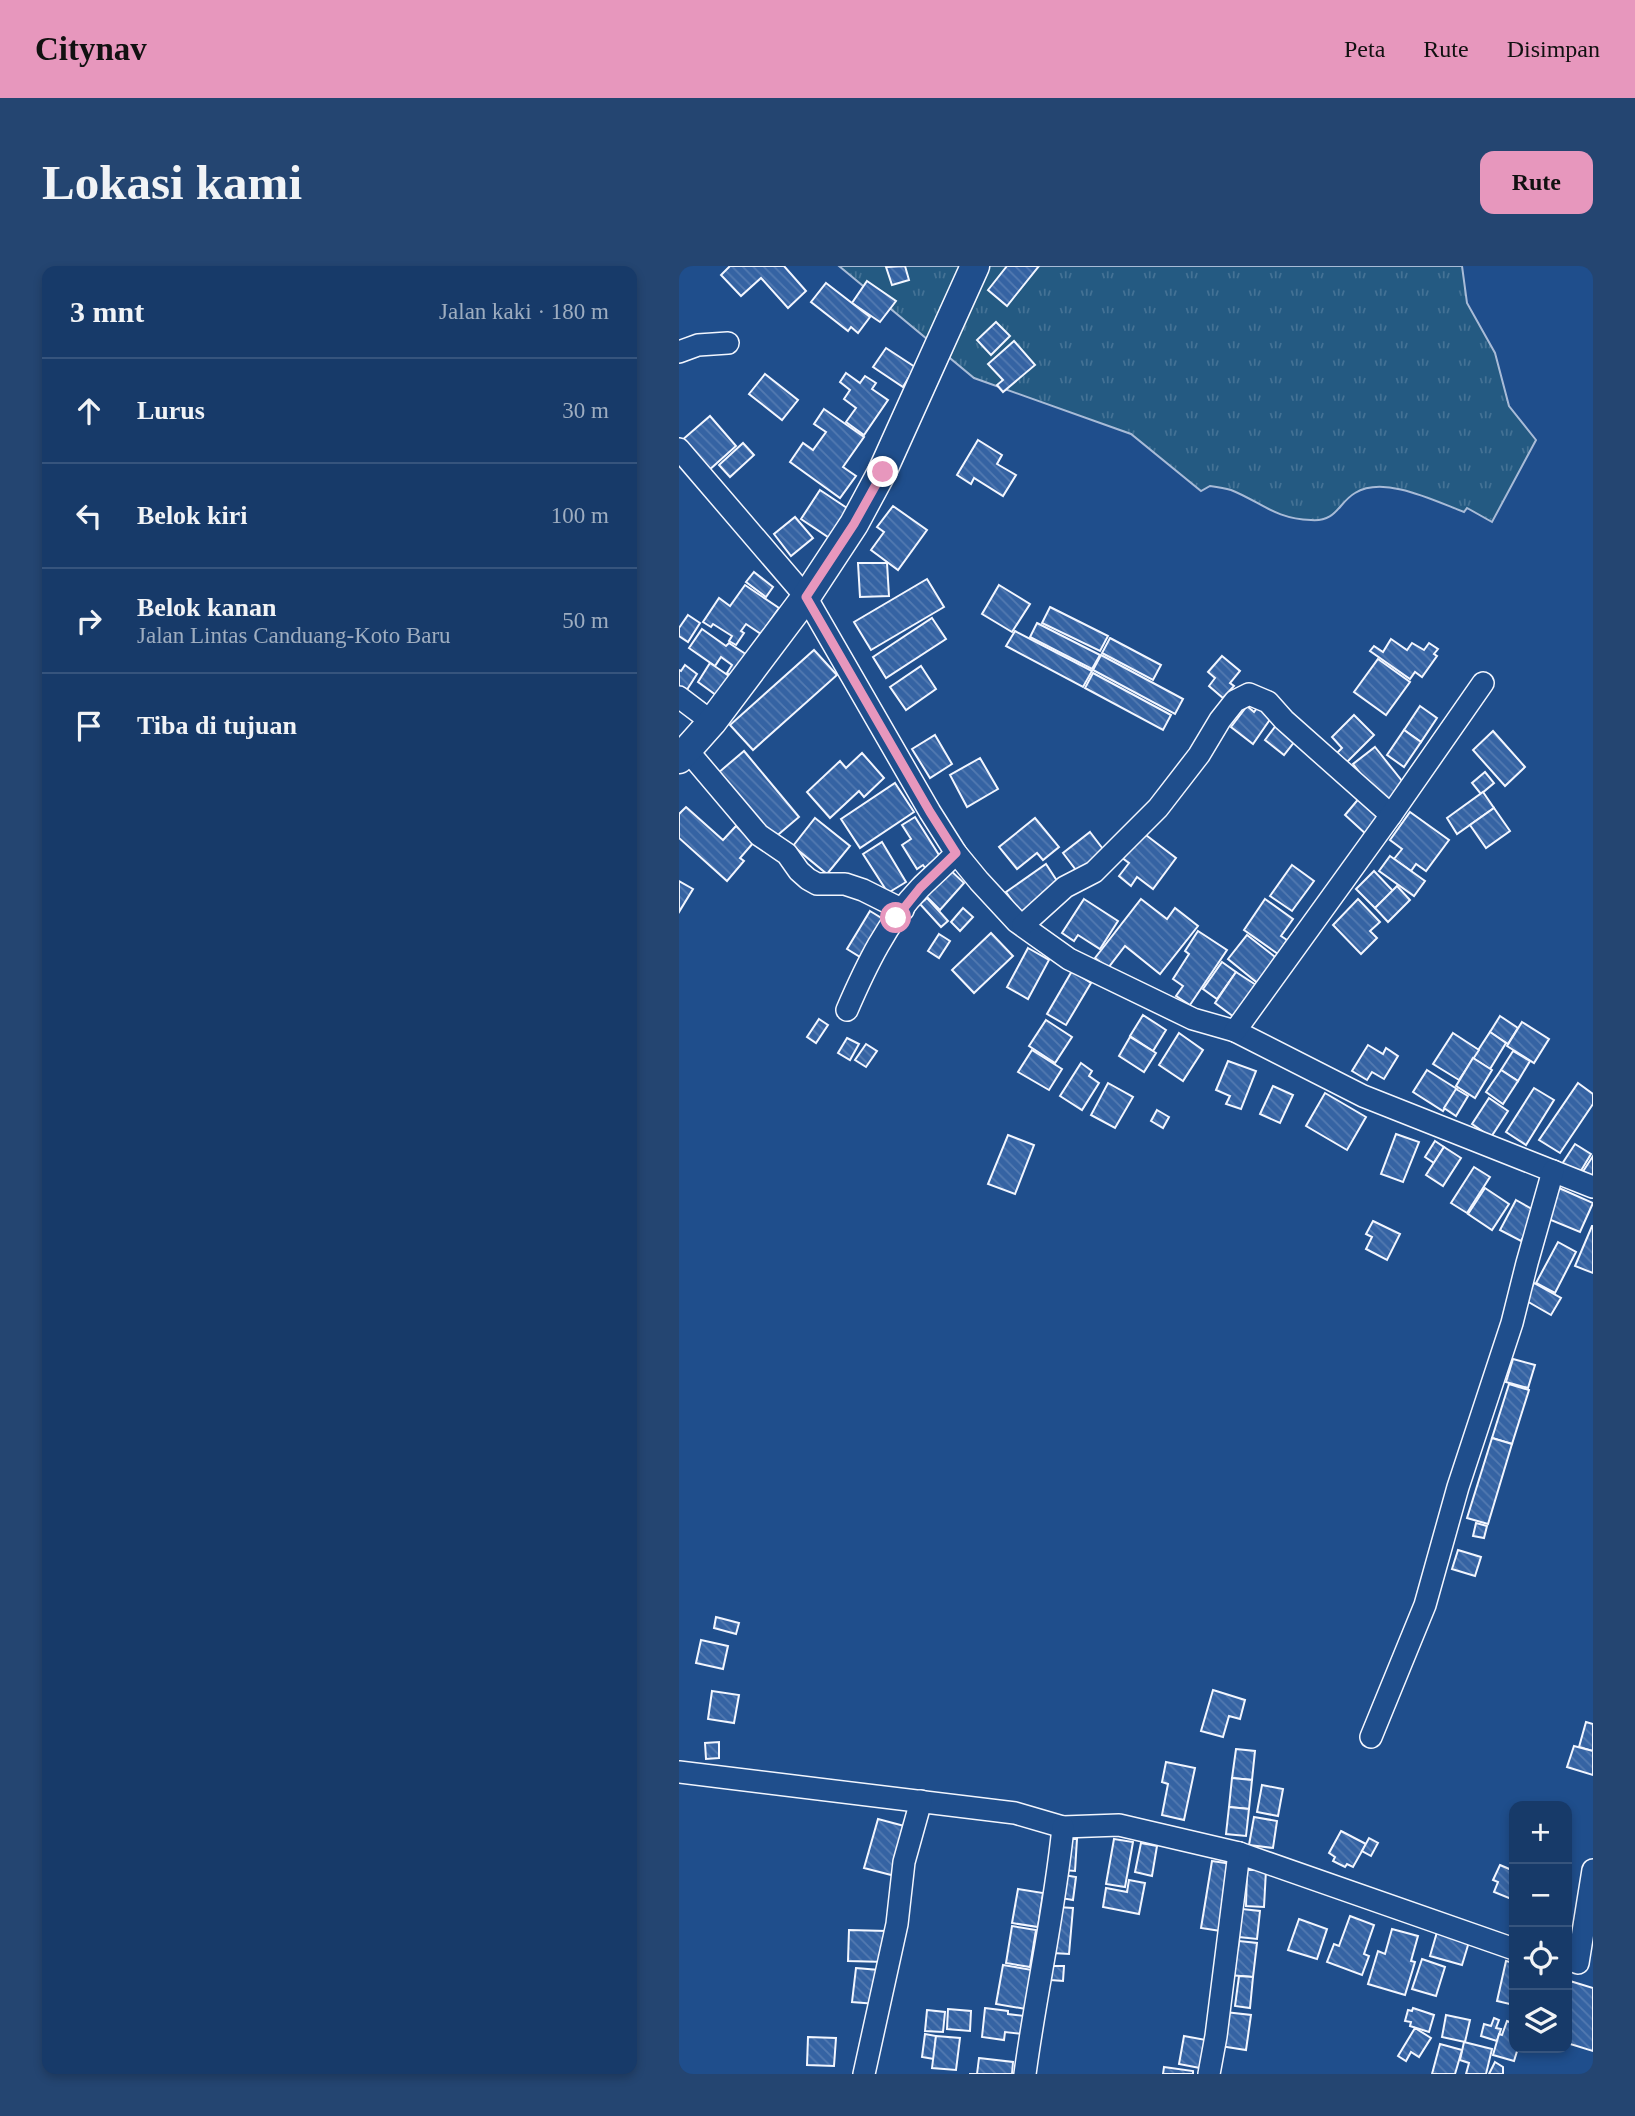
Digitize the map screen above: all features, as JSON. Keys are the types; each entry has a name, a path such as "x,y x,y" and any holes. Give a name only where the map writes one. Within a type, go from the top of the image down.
{"main road":[{"path":"683,755 712,722 806,597 854,524 883,472 975,266"}],"street":[{"path":"679,352 698,345 728,342"},
{"path":"679,449 806,597 956,853 1017,922 1069,959 1193,1019 1235,1031 1363,1096 1593,1186"},
{"path":"1235,1031 1483,683"},
{"path":"1023,925 1065,887 1094,872 1158,808 1199,755 1235,701 1249,694 1268,702 1284,720 1391,815"},
{"path":"679,697 712,722"},
{"path":"683,755 759,835 787,854 808,879 817,884 845,884 903,910"},
{"path":"847,1010 868,962 903,910 920,888 956,853"},
{"path":"1371,1737 1425,1605 1458,1487 1512,1323 1553,1171"},
{"path":"679,1772 1015,1814 1063,1827 1119,1825 1239,1853 1509,1947"},
{"path":"864,2074 895,1934 904,1862 921,1801"},
{"path":"1025,2074 1063,1827"},
{"path":"1209,2074 1239,1853"},
{"path":"1579,1963 1593,1870"}],"green space":[{"path":"839,266 1462,266 1467,303 1495,353 1509,406 1536,440 1492,522 1467,508 1464,512 1424,496 1380,487 1355,493 1332,515 1320,520 1288,517 1231,490 1210,486 1201,491 1131,434 974,378"}],"building":[{"path":"730,266 784,266 806,291 788,308 761,278 741,296 721,275"},
{"path":"905,266 909,280 892,285 886,267"},
{"path":"1007,266 1039,266 1007,306 988,290"},
{"path":"867,281 896,301 880,322 852,303"},
{"path":"826,283 870,317 858,333 851,327 848,331 811,302"},
{"path":"996,322 1010,336 991,355 977,340"},
{"path":"1014,341 1035,365 1003,392 997,385 1003,380 988,364"},
{"path":"886,348 915,367 903,387 873,367"},
{"path":"846,373 860,383 865,376 876,383 872,389 888,400 864,435 846,422 856,408 844,399 850,390 840,382"},
{"path":"765,374 798,400 782,420 749,394"},
{"path":"824,409 864,437 843,467 856,476 840,498 790,462 803,443 813,450 826,432 814,424"},
{"path":"710,416 736,446 708,471 681,441"},
{"path":"978,440 1002,455 997,464 1016,475 1003,496 974,478 971,484 957,475"},
{"path":"743,443 754,455 730,477 719,465"},
{"path":"820,490 850,510 831,539 801,519"},
{"path":"893,506 927,530 898,570 871,550 884,532 877,527"},
{"path":"795,517 813,538 791,556 774,534"},
{"path":"858,563 887,563 889,596 860,597"},
{"path":"754,572 773,587 766,597 746,582"},
{"path":"927,579 944,607 871,650 854,622"},
{"path":"745,585 779,608 761,634 746,624 736,645 729,641 732,636 713,624 711,627 703,622 719,598 730,606"},
{"path":"999,585 1030,604 1012,632 982,614"},
{"path":"1050,607 1108,636 1100,651 1042,623"},
{"path":"688,615 700,623 688,642 679,636 679,628"},
{"path":"932,618 946,639 886,678 873,657"},
{"path":"1037,623 1100,655 1092,669 1030,637"},
{"path":"702,629 726,646 729,643 747,655 731,676 727,673 732,665 721,657 715,666 689,648"},
{"path":"1015,631 1092,671 1083,687 1006,646"},
{"path":"1110,638 1161,665 1153,680 1102,653"},
{"path":"1391,639 1407,650 1412,643 1424,650 1429,643 1438,649 1434,654 1437,656 1422,677 1415,672 1410,679 1370,651 1374,646 1383,652"},
{"path":"814,650 837,675 753,750 730,725"},
{"path":"1101,655 1183,699 1175,714 1093,670"},
{"path":"1222,656 1240,671 1230,683 1234,686 1223,698 1209,686 1215,678 1208,672"},
{"path":"1378,659 1410,682 1386,715 1354,692"},
{"path":"710,663 729,676 716,695 698,682"},
{"path":"685,665 697,674 683,696 679,694 679,670"},
{"path":"921,666 936,689 906,710 890,687"},
{"path":"1093,673 1171,715 1163,730 1085,688"},
{"path":"1260,704 1271,718 1253,744 1231,727 1247,706 1254,712"},
{"path":"1420,706 1437,718 1421,742 1404,730"},
{"path":"1354,715 1374,735 1346,763 1336,754 1342,748 1332,737"},
{"path":"1280,720 1295,741 1284,755 1265,740"},
{"path":"1404,730 1421,742 1404,767 1387,755"},
{"path":"1493,731 1525,767 1505,786 1473,750"},
{"path":"935,735 952,764 930,778 912,749"},
{"path":"1375,747 1406,786 1384,803 1353,764"},
{"path":"744,751 799,817 773,839 718,773"},
{"path":"862,753 884,778 864,797 859,791 830,818 807,792 840,761 846,768"},
{"path":"980,758 998,789 967,807 950,775"},
{"path":"1485,772 1494,783 1481,794 1472,783"},
{"path":"895,783 914,812 860,848 841,819"},
{"path":"1483,792 1494,808 1457,834 1447,818"},
{"path":"1361,796 1384,815 1367,835 1345,815"},
{"path":"686,807 723,840 736,826 754,842 740,858 744,861 727,881 679,838 679,814"},
{"path":"1494,808 1510,831 1486,848 1470,825"},
{"path":"1410,812 1449,840 1426,871 1416,864 1411,871 1394,859 1402,849 1390,840"},
{"path":"915,817 944,863 928,872 923,865 917,869 902,845 911,839 902,825"},
{"path":"815,818 850,846 827,874 793,846"},
{"path":"1035,818 1059,847 1043,860 1037,853 1017,869 999,847"},
{"path":"1138,829 1176,858 1153,889 1137,877 1131,886 1119,876 1129,863 1118,855"},
{"path":"1090,832 1106,853 1079,874 1063,853"},
{"path":"882,842 906,882 888,893 863,854"},
{"path":"1390,856 1425,881 1414,896 1379,871"},
{"path":"1046,864 1061,887 1021,914 1006,892"},
{"path":"1292,865 1314,881 1292,911 1270,896"},
{"path":"948,868 964,883 940,910 924,894"},
{"path":"1374,871 1393,891 1375,908 1356,889"},
{"path":"679,881 693,889 679,912"},
{"path":"1397,886 1410,900 1388,922 1375,908"},
{"path":"927,898 948,921 941,927 920,904"},
{"path":"1084,899 1118,921 1100,949 1078,935 1074,941 1062,933"},
{"path":"1141,899 1167,919 1175,908 1198,926 1160,974 1125,946 1108,968 1095,958"},
{"path":"1265,899 1293,919 1281,936 1287,940 1278,954 1244,930"},
{"path":"1358,899 1380,922 1370,931 1377,938 1361,954 1333,925"},
{"path":"963,908 973,917 960,931 951,922"},
{"path":"870,911 888,922 865,960 847,949"},
{"path":"1198,931 1227,950 1190,1005 1176,996 1183,986 1173,979 1189,954 1185,951"},
{"path":"991,933 1013,956 974,993 952,970"},
{"path":"939,934 950,941 939,958 928,951"},
{"path":"1247,935 1279,960 1260,985 1228,959"},
{"path":"1028,948 1049,960 1028,999 1007,987"},
{"path":"1222,962 1236,972 1217,999 1203,989"},
{"path":"1072,971 1091,983 1066,1025 1047,1014"},
{"path":"1236,972 1256,985 1234,1017 1215,1003"},
{"path":"1143,1015 1166,1030 1153,1051 1130,1036"},
{"path":"1500,1016 1518,1028 1508,1044 1490,1032"},
{"path":"819,1019 828,1025 816,1043 807,1037"},
{"path":"1046,1020 1072,1037 1055,1063 1029,1046"},
{"path":"1522,1022 1549,1039 1534,1063 1507,1046"},
{"path":"1490,1032 1506,1043 1490,1069 1473,1058"},
{"path":"1179,1033 1203,1050 1183,1081 1159,1065"},
{"path":"1453,1033 1479,1050 1459,1080 1433,1064"},
{"path":"1130,1037 1156,1053 1144,1072 1119,1056"},
{"path":"847,1038 859,1044 850,1060 838,1053"},
{"path":"866,1044 877,1051 866,1067 855,1060"},
{"path":"1368,1045 1383,1054 1386,1048 1398,1056 1384,1079 1372,1072 1367,1080 1352,1071"},
{"path":"1032,1050 1062,1069 1049,1090 1018,1072"},
{"path":"1513,1051 1530,1061 1518,1081 1501,1070"},
{"path":"1473,1058 1492,1070 1475,1098 1456,1086"},
{"path":"1228,1061 1256,1071 1241,1109 1226,1104 1230,1096 1216,1090"},
{"path":"1081,1063 1092,1071 1089,1076 1099,1083 1082,1110 1060,1096"},
{"path":"1427,1070 1457,1089 1443,1111 1413,1092"},
{"path":"1501,1070 1518,1081 1503,1104 1486,1092"},
{"path":"1108,1083 1133,1097 1115,1128 1091,1115"},
{"path":"1578,1083 1593,1094 1593,1104 1560,1153 1539,1140"},
{"path":"1273,1086 1293,1095 1280,1123 1260,1114"},
{"path":"1534,1088 1554,1100 1526,1145 1506,1132"},
{"path":"1456,1089 1468,1096 1456,1116 1444,1108"},
{"path":"1325,1093 1366,1117 1347,1150 1306,1126"},
{"path":"1489,1098 1508,1111 1491,1137 1472,1124"},
{"path":"1157,1110 1169,1117 1163,1128 1151,1121"},
{"path":"1396,1134 1419,1142 1403,1182 1381,1174"},
{"path":"1008,1135 1034,1145 1015,1194 988,1184"},
{"path":"1435,1141 1444,1147 1434,1163 1425,1157"},
{"path":"1575,1144 1591,1154 1579,1174 1562,1164"},
{"path":"1444,1147 1461,1158 1443,1186 1426,1175"},
{"path":"1593,1156 1593,1180 1582,1173"},
{"path":"1474,1167 1490,1177 1467,1213 1451,1203"},
{"path":"1485,1188 1509,1204 1492,1230 1468,1214"},
{"path":"1559,1188 1593,1203 1580,1232 1546,1218"},
{"path":"1516,1200 1537,1212 1521,1241 1500,1230"},
{"path":"1373,1221 1400,1234 1387,1260 1366,1249 1372,1237 1366,1234"},
{"path":"1593,1226 1593,1273 1575,1266"},
{"path":"1558,1242 1576,1252 1555,1293 1536,1283"},
{"path":"1534,1283 1561,1298 1551,1315 1525,1300"},
{"path":"1513,1359 1535,1365 1528,1388 1506,1382"},
{"path":"1509,1384 1529,1390 1512,1444 1492,1438"},
{"path":"1492,1438 1512,1444 1488,1524 1467,1518"},
{"path":"1476,1523 1487,1526 1484,1538 1473,1536"},
{"path":"1458,1550 1481,1557 1475,1576 1452,1569"},
{"path":"716,1617 739,1623 736,1634 714,1628"},
{"path":"701,1640 728,1646 723,1669 696,1663"},
{"path":"1213,1690 1245,1700 1240,1719 1229,1716 1223,1737 1201,1731"},
{"path":"712,1691 739,1695 734,1723 708,1719"},
{"path":"1586,1722 1593,1724 1593,1751 1579,1747"},
{"path":"719,1742 719,1758 706,1759 705,1743"},
{"path":"1574,1746 1593,1751 1593,1775 1567,1767"},
{"path":"1236,1749 1255,1751 1252,1780 1232,1778"},
{"path":"1166,1762 1195,1768 1184,1820 1162,1815 1168,1784 1162,1782"},
{"path":"1232,1778 1252,1780 1249,1809 1229,1807"},
{"path":"1262,1785 1283,1789 1278,1816 1257,1812"},
{"path":"1229,1807 1249,1809 1246,1836 1226,1834"},
{"path":"1254,1817 1277,1821 1273,1848 1249,1845"},
{"path":"878,1819 908,1827 895,1876 864,1868"},
{"path":"1341,1831 1366,1844 1353,1867 1347,1864 1345,1867 1333,1861 1335,1857 1329,1853"},
{"path":"1369,1838 1378,1843 1371,1856 1362,1851"},
{"path":"1066,1839 1077,1839 1075,1871 1064,1870"},
{"path":"1114,1839 1133,1842 1125,1887 1106,1884"},
{"path":"1141,1843 1157,1846 1152,1876 1135,1872"},
{"path":"1212,1861 1232,1864 1221,1931 1201,1928"},
{"path":"1500,1865 1509,1869 1509,1898 1494,1892 1498,1882 1493,1880"},
{"path":"1247,1870 1266,1870 1264,1907 1246,1906"},
{"path":"1064,1875 1076,1877 1073,1900 1061,1898"},
{"path":"1129,1880 1145,1883 1139,1914 1103,1907 1106,1888 1127,1892"},
{"path":"1018,1889 1043,1893 1038,1927 1012,1923"},
{"path":"1057,1907 1073,1908 1069,1954 1053,1953"},
{"path":"1242,1909 1260,1911 1257,1939 1239,1937"},
{"path":"1350,1916 1374,1925 1364,1954 1369,1956 1362,1975 1327,1962 1334,1944 1339,1946"},
{"path":"1299,1919 1327,1929 1317,1959 1288,1950"},
{"path":"1012,1926 1036,1930 1030,1967 1006,1963"},
{"path":"1392,1929 1418,1936 1411,1961 1415,1962 1405,1995 1368,1984 1378,1951 1385,1954"},
{"path":"849,1930 887,1931 886,1962 848,1961"},
{"path":"1437,1932 1469,1942 1462,1965 1430,1956"},
{"path":"1239,1941 1257,1943 1253,1977 1229,1975 1232,1948 1238,1949"},
{"path":"1422,1959 1445,1967 1436,1996 1412,1989"},
{"path":"1506,1961 1509,1962 1509,2004 1497,2001"},
{"path":"1003,1965 1032,1970 1026,2009 996,2004"},
{"path":"1052,1966 1064,1966 1063,1981 1051,1980"},
{"path":"856,1968 879,1970 876,2004 852,2002"},
{"path":"1239,1976 1253,1977 1250,2008 1235,2006"},
{"path":"1572,1982 1593,1988 1593,2051 1572,2045"},
{"path":"985,2008 1025,2016 1022,2034 1005,2032 1004,2040 982,2037"},
{"path":"1413,2008 1434,2015 1429,2032 1410,2026 1411,2022 1405,2021 1408,2010 1412,2011"},
{"path":"948,2009 971,2011 970,2031 947,2029"},
{"path":"927,2010 945,2012 943,2032 925,2031"},
{"path":"1225,2012 1251,2015 1246,2050 1220,2046"},
{"path":"1446,2015 1470,2020 1465,2042 1442,2037"},
{"path":"1494,2018 1499,2020 1496,2028 1501,2029 1497,2041 1481,2036 1484,2024 1491,2026"},
{"path":"1507,2021 1509,2022 1509,2053 1516,2053 1514,2061 1493,2055 1499,2034 1502,2035"},
{"path":"1415,2028 1431,2038 1419,2057 1411,2052 1406,2061 1398,2056"},
{"path":"925,2034 936,2036 934,2059 922,2057"},
{"path":"936,2036 960,2038 956,2070 932,2068"},
{"path":"1184,2036 1206,2040 1200,2068 1179,2064"},
{"path":"808,2037 836,2038 834,2066 807,2065"},
{"path":"1464,2042 1492,2049 1486,2074 1466,2074 1469,2063 1460,2060"},
{"path":"1440,2044 1462,2050 1455,2074 1432,2074"},
{"path":"979,2058 1013,2062 1012,2074 977,2074"},
{"path":"1495,2062 1503,2067 1503,2074 1489,2074"},
{"path":"1164,2067 1193,2071 1193,2074 1163,2074"}],"route":[{"path":"883,472 854,524 806,597 956,853 920,888 896,918"}]}
